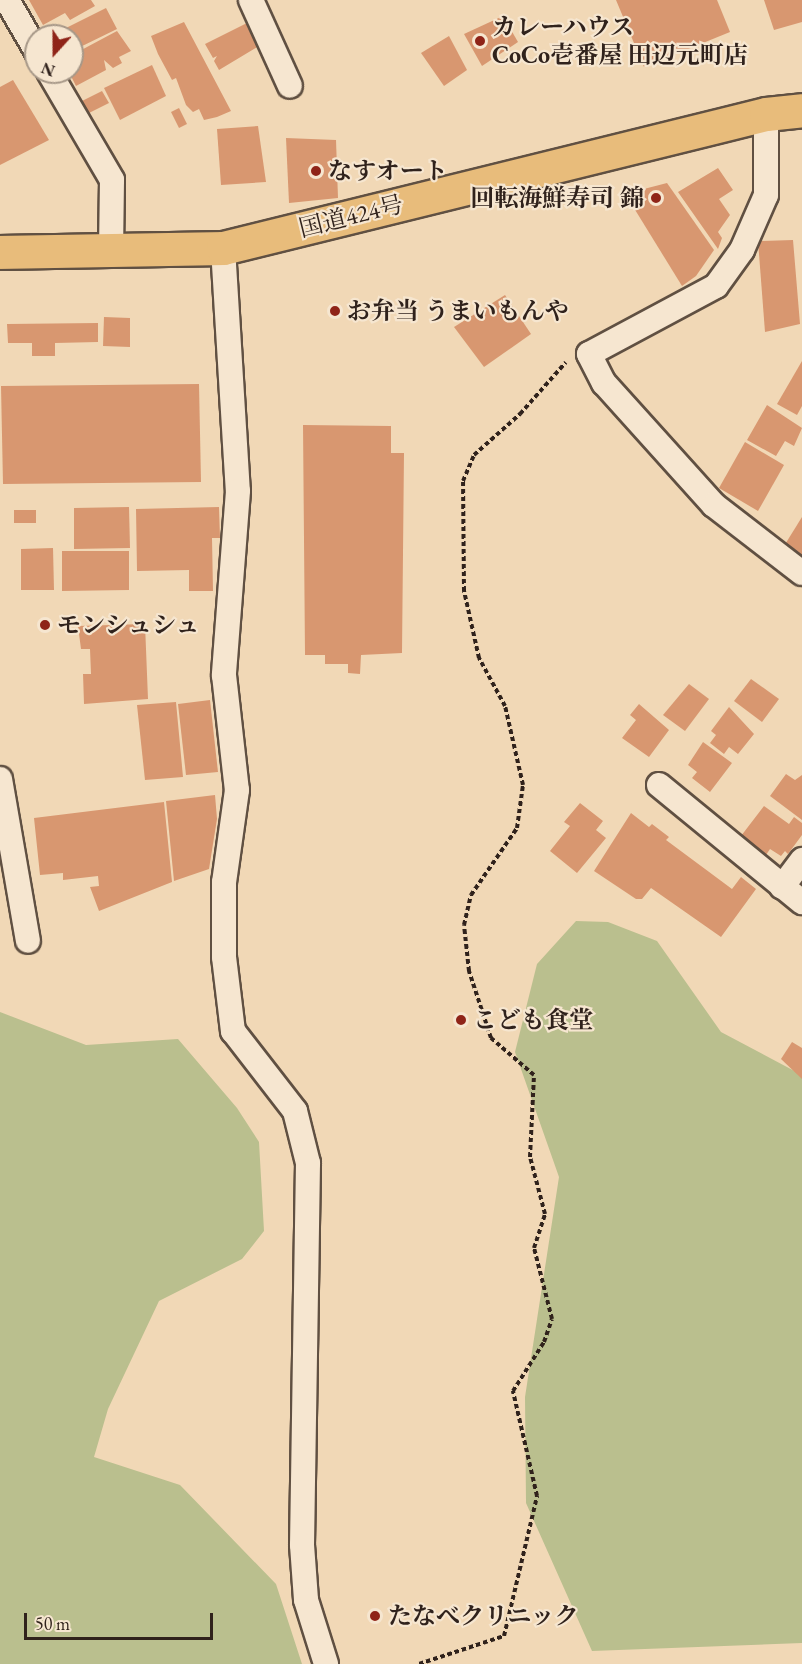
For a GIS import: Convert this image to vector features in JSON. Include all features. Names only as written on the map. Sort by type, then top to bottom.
[{"type":"highway","name":"国道424号","points":[[0,252],[223,248],[766,114],[802,110]]},
{"type":"street","points":[[7,0],[24,29]]},
{"type":"street","points":[[251,0],[290,86]]},
{"type":"street","points":[[56,84],[112,180],[111,251]]},
{"type":"street","points":[[766,114],[766,195],[736,259],[716,285],[590,354],[604,383],[714,505],[802,573]]},
{"type":"street","points":[[223,248],[238,491],[224,675],[237,790],[224,882],[224,957],[233,1031],[295,1111],[308,1163],[302,1545],[306,1600],[326,1664]]},
{"type":"street","points":[[0,778],[7,863],[28,941]]},
{"type":"street","points":[[659,785],[802,902]]},
{"type":"street","points":[[782,887],[802,860]]},
{"type":"path","points":[[419,1664],[504,1636],[537,1496],[513,1390],[544,1342],[552,1319],[534,1248],[545,1214],[530,1157],[534,1075],[491,1038],[469,971],[465,937],[471,895],[517,828],[523,785],[505,706],[479,658],[464,591],[463,481],[474,455],[520,414],[574,353],[590,354]]},
{"type":"green space","points":[[576,921],[608,922],[657,941],[721,1032],[802,1075],[802,1643],[592,1651],[526,1503],[525,1397],[559,1177],[515,1052],[537,964]]},
{"type":"green space","points":[[0,1012],[86,1045],[178,1039],[237,1108],[259,1142],[264,1231],[242,1259],[159,1301],[108,1409],[94,1457],[180,1485],[276,1584],[302,1664],[0,1664]]},
{"type":"building","points":[[29,0],[91,0],[95,6],[70,20],[65,13],[42,24]]},
{"type":"building","points":[[616,0],[717,0],[730,32],[644,67]]},
{"type":"building","points":[[764,0],[802,0],[802,22],[774,30]]},
{"type":"building","points":[[106,8],[117,29],[84,45],[84,24],[74,24]]},
{"type":"building","points":[[503,16],[518,42],[482,66],[464,34]]},
{"type":"building","points":[[184,22],[231,111],[204,120],[199,109],[193,112],[186,105],[176,78],[172,80],[158,54],[151,36]]},
{"type":"building","points":[[247,23],[259,46],[219,70],[214,61],[217,56],[213,58],[205,44]]},
{"type":"building","points":[[117,31],[131,51],[119,57],[122,63],[113,68],[104,60],[106,70],[84,82],[84,49]]},
{"type":"building","points":[[449,36],[467,70],[444,86],[421,53]]},
{"type":"building","points":[[152,65],[166,96],[120,120],[104,88]]},
{"type":"building","points":[[13,80],[49,140],[0,165],[0,87]]},
{"type":"building","points":[[102,91],[109,103],[81,117],[74,105]]},
{"type":"building","points":[[179,108],[187,124],[179,128],[171,112]]},
{"type":"building","points":[[258,126],[266,182],[221,185],[217,129]]},
{"type":"building","points":[[286,138],[336,140],[338,198],[289,203]]},
{"type":"building","points":[[718,168],[733,190],[719,199],[730,215],[718,232],[722,238],[718,249],[678,192]]},
{"type":"building","points":[[667,183],[714,250],[696,276],[682,286],[629,200],[640,190]]},
{"type":"building","points":[[793,240],[800,324],[765,332],[758,241]]},
{"type":"building","points":[[505,295],[531,334],[484,367],[454,327]]},
{"type":"building","points":[[104,317],[130,318],[130,347],[103,346]]},
{"type":"building","points":[[98,323],[98,342],[55,343],[55,356],[32,356],[32,343],[8,343],[7,324]]},
{"type":"building","points":[[802,361],[802,406],[797,415],[777,404]]},
{"type":"building","points":[[199,384],[201,482],[3,484],[1,386]]},
{"type":"building","points":[[767,405],[802,428],[794,446],[785,441],[776,456],[747,440]]},
{"type":"building","points":[[303,425],[391,426],[391,453],[404,453],[402,653],[361,655],[360,674],[348,673],[348,664],[325,664],[325,655],[305,655]]},
{"type":"building","points":[[745,442],[784,465],[758,511],[719,488]]},
{"type":"building","points":[[129,507],[130,548],[74,549],[74,508]]},
{"type":"building","points":[[219,507],[220,538],[212,538],[213,591],[189,591],[189,570],[137,571],[136,509]]},
{"type":"building","points":[[14,510],[36,510],[36,523],[14,523]]},
{"type":"building","points":[[802,517],[802,557],[784,546]]},
{"type":"building","points":[[53,548],[54,590],[21,590],[21,549]]},
{"type":"building","points":[[62,551],[129,551],[129,590],[62,591]]},
{"type":"building","points":[[145,624],[148,699],[84,704],[83,674],[91,674],[90,649],[81,649],[78,626]]},
{"type":"building","points":[[751,679],[779,699],[762,722],[734,701]]},
{"type":"building","points":[[689,684],[709,699],[685,731],[663,715]]},
{"type":"building","points":[[210,700],[218,772],[186,775],[178,704]]},
{"type":"building","points":[[176,702],[183,777],[145,780],[137,705]]},
{"type":"building","points":[[639,704],[669,730],[649,757],[622,738],[636,720],[630,715]]},
{"type":"building","points":[[729,707],[754,734],[738,754],[729,747],[724,754],[710,743],[716,735],[711,731]]},
{"type":"building","points":[[703,742],[732,763],[710,792],[692,778],[697,772],[688,765]]},
{"type":"building","points":[[786,774],[795,780],[802,775],[802,820],[770,796]]},
{"type":"building","points":[[215,795],[217,819],[209,869],[174,881],[166,801]]},
{"type":"building","points":[[164,802],[172,882],[99,911],[90,887],[99,886],[98,876],[63,880],[63,873],[40,875],[34,818]]},
{"type":"building","points":[[580,803],[603,821],[596,830],[606,838],[577,873],[550,851],[570,826],[564,822]]},
{"type":"building","points":[[764,806],[789,824],[794,817],[802,823],[802,835],[788,854],[785,851],[781,856],[770,849],[766,855],[741,836]]},
{"type":"building","points":[[631,813],[649,827],[652,824],[669,837],[666,840],[732,889],[741,877],[756,889],[721,937],[651,888],[642,899],[636,899],[594,871]]},
{"type":"building","points":[[792,1042],[802,1048],[802,1079],[781,1059]]},
{"type":"place","name":"カレーハウス CoCo壱番屋 田辺元町店","points":[[480,41]]},
{"type":"place","name":"なすオート","points":[[316,171]]},
{"type":"place","name":"回転海鮮寿司 錦","points":[[656,198]]},
{"type":"place","name":"お弁当 うまいもんや","points":[[335,311]]},
{"type":"place","name":"モンシュシュ","points":[[45,625]]},
{"type":"place","name":"こども食堂","points":[[461,1020]]},
{"type":"place","name":"たなべクリニック","points":[[375,1616]]}]
